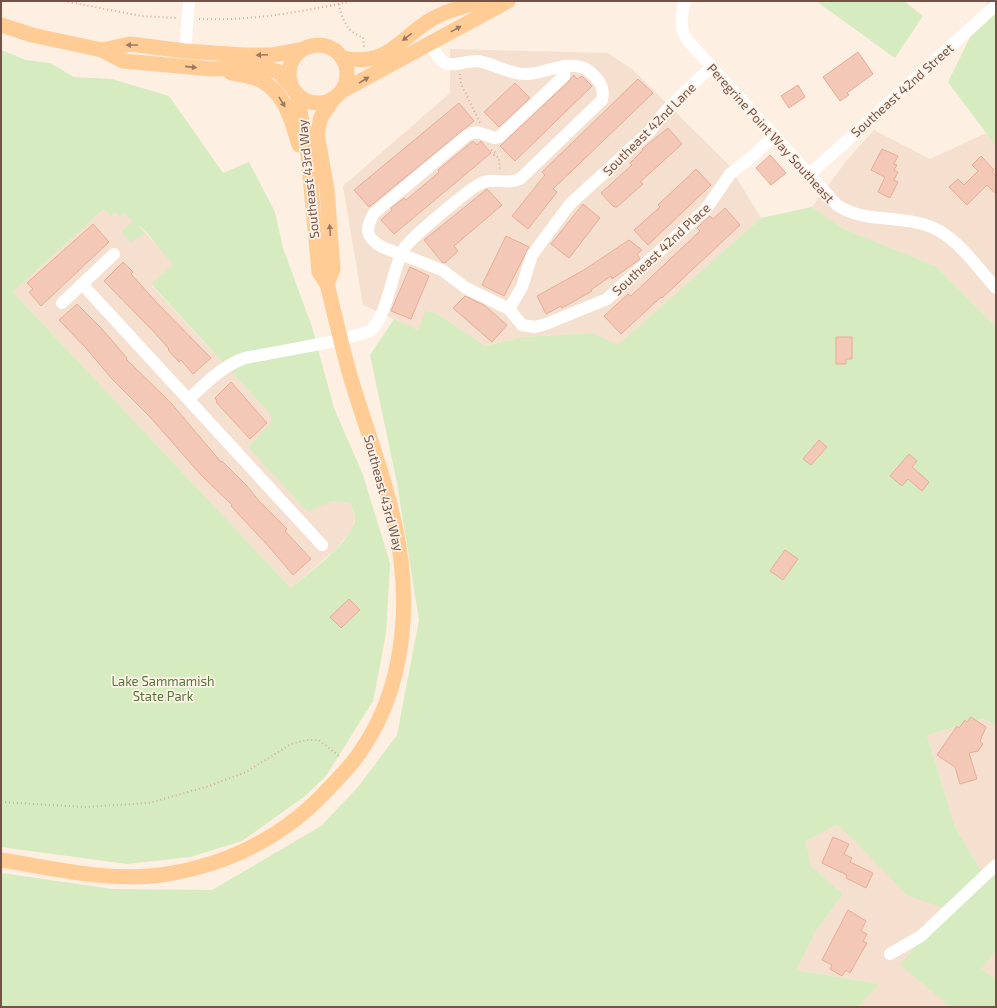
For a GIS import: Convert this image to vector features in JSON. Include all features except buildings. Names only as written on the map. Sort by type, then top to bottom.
[{"type":"main road","points":[[343,58],[365,61],[381,56],[439,15],[484,1]]},
{"type":"main road","points":[[212,70],[262,66],[279,72],[304,100],[319,103],[338,95],[508,1]]},
{"type":"main road","points":[[1,25],[32,35],[102,50],[123,61],[212,70],[262,81],[276,93],[288,113],[309,174]]},
{"type":"main road","points":[[102,50],[130,44],[185,51],[260,56],[300,50],[309,46],[323,45],[337,50],[343,58],[348,75],[338,95]]},
{"type":"main road","points":[[294,90],[289,79],[291,63],[300,50]]},
{"type":"main road","name":"Southeast 43rd Way","points":[[1,860],[88,874],[131,876],[160,875],[215,863],[241,853],[278,833],[318,801],[350,765],[377,726],[395,679],[403,628],[401,562],[396,529],[341,340],[327,284],[319,272],[307,146],[294,90]]},
{"type":"main road","name":"Southeast 43rd Way","points":[[327,284],[333,269],[327,190],[317,133],[321,118],[338,95]]},
{"type":"street","points":[[185,51],[189,1]]},
{"type":"street","name":"Peregrine Point Way Southeast","points":[[685,1],[681,19],[684,35],[711,67],[837,205],[844,210],[871,218],[907,220],[937,229],[953,241],[996,288]]},
{"type":"street","name":"Southeast 42nd Street","points":[[809,175],[996,5]]},
{"type":"street","points":[[189,399],[232,363],[245,358],[366,334],[374,328],[380,316],[401,254],[409,241],[480,184],[496,180],[511,182],[520,179],[602,100],[603,89],[593,74],[583,67],[565,66],[527,74],[508,71],[477,61],[450,64],[442,61],[430,44]]},
{"type":"street","points":[[509,308],[466,288],[442,270],[382,248],[374,242],[368,234],[368,224],[374,213],[466,136],[474,131],[481,131],[494,138],[499,137],[564,76],[565,66]]},
{"type":"street","name":"Southeast 42nd Lane","points":[[509,308],[522,286],[532,255],[570,204],[649,132],[668,108],[711,67]]},
{"type":"street","name":"Southeast 42nd Place","points":[[509,308],[522,324],[535,328],[607,299],[706,209],[730,174],[774,136]]},
{"type":"street","points":[[62,303],[114,254]]},
{"type":"street","points":[[82,284],[189,399],[322,546]]},
{"type":"street","points":[[890,954],[921,936],[996,865]]},
{"type":"path","points":[[64,1],[141,16],[238,19],[298,11],[352,1]]},
{"type":"path","points":[[339,4],[343,22],[355,35],[363,37],[363,39]]},
{"type":"path","points":[[1,802],[84,807],[149,803],[209,786],[246,772],[291,744],[306,740],[319,740],[350,765]]},
{"type":"shaded area","points":[[450,49],[608,53],[632,69],[728,164],[761,218],[618,346],[593,333],[523,337],[485,346],[436,313],[427,310],[418,330],[363,305],[343,186],[450,93]]},
{"type":"shaded area","points":[[874,130],[930,159],[986,133],[996,146],[996,327],[937,267],[842,228],[812,207],[847,160]]},
{"type":"shaded area","points":[[104,209],[125,212],[161,249],[173,265],[151,285],[271,415],[272,423],[248,447],[331,501],[350,503],[355,517],[352,530],[336,549],[291,588],[13,292]]},
{"type":"shaded area","points":[[982,719],[996,725],[996,1007],[858,1007],[878,984],[797,970],[814,934],[843,894],[811,866],[806,841],[836,825],[853,839],[983,874],[955,827],[927,735]]},
{"type":"green space","points":[[816,1],[904,1],[923,16],[895,58]]},
{"type":"green space","points":[[988,1],[996,1],[996,146],[948,82]]},
{"type":"green space","name":"Lake Sammamish State Park","points":[[1,50],[26,60],[50,63],[74,77],[112,79],[169,96],[223,173],[249,162],[275,212],[283,248],[312,327],[334,408],[363,475],[390,563],[386,634],[373,701],[326,776],[305,796],[242,841],[190,857],[127,864],[1,847]],"holes":[[[104,209],[111,216],[116,211],[120,217],[125,213],[133,221],[121,232],[131,243],[139,236],[141,237],[145,234],[137,224],[148,234],[173,265],[151,284],[271,415],[271,423],[248,447],[308,512],[331,501],[350,503],[355,518],[353,527],[347,536],[329,556],[291,588],[13,292]]]},
{"type":"green space","points":[[812,207],[842,228],[937,267],[996,327],[996,725],[982,719],[927,735],[955,827],[983,874],[996,863],[996,951],[981,969],[996,979],[996,1007],[951,1007],[900,965],[946,909],[907,895],[853,839],[836,825],[806,841],[811,866],[843,894],[814,934],[797,970],[879,984],[858,1007],[1,1007],[1,873],[113,889],[212,890],[321,826],[358,787],[397,735],[419,620],[397,483],[370,355],[394,319],[418,330],[426,310],[436,313],[485,346],[523,337],[593,333],[618,345],[761,218]]}]
